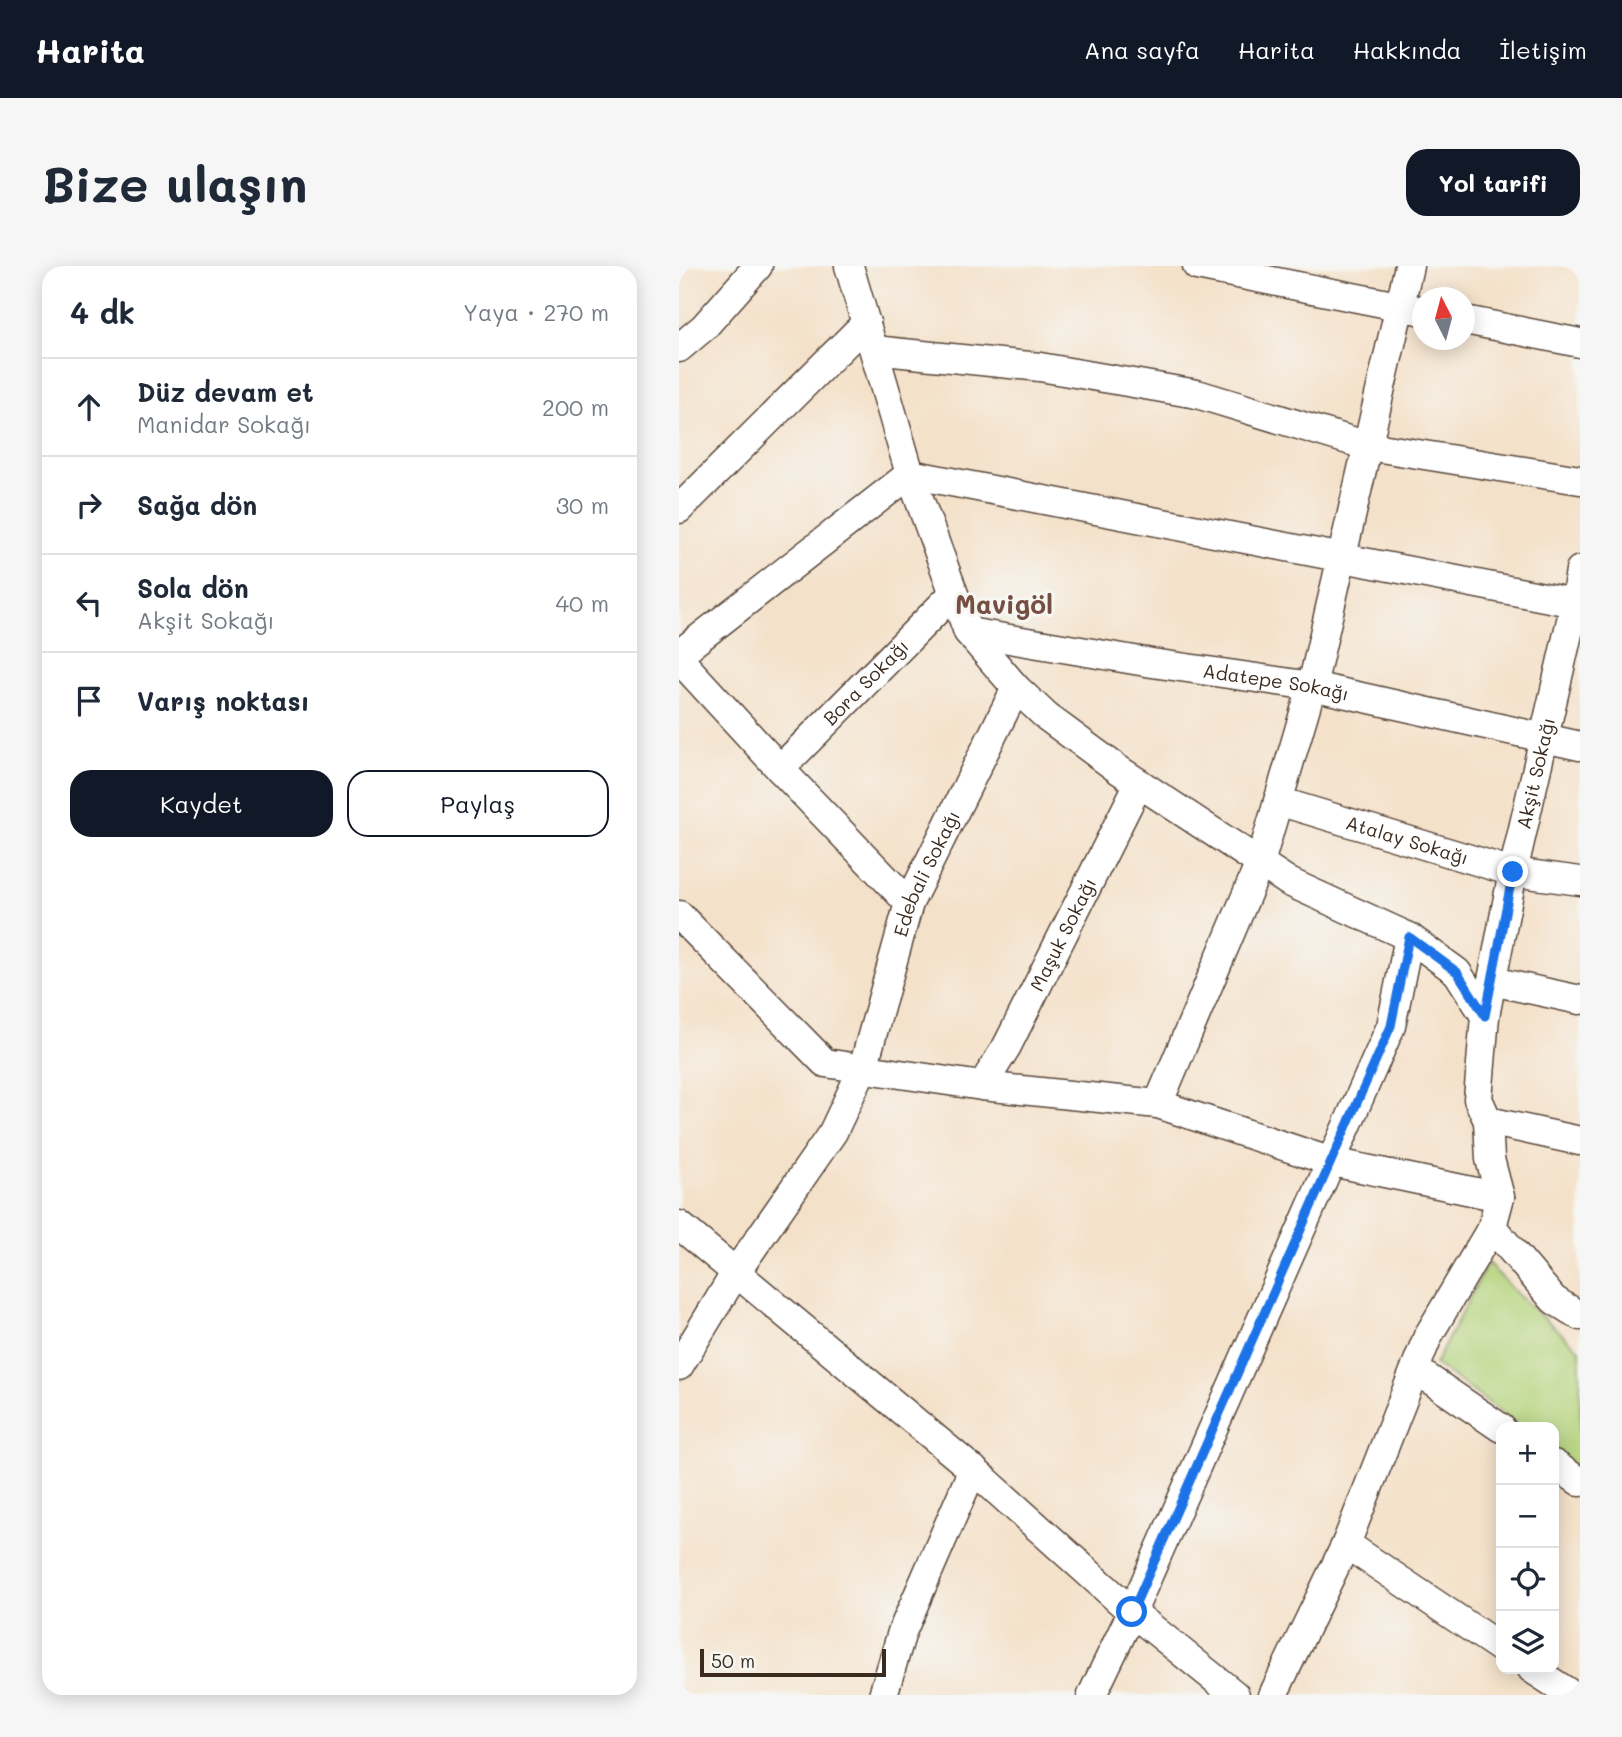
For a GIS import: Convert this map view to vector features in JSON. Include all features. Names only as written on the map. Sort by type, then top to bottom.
[{"type":"street","points":[[679,348],[704,327],[758,266]]},
{"type":"street","points":[[849,266],[910,474],[968,632],[1016,688],[1047,717],[1139,783],[1289,883],[1409,937],[1457,972],[1485,1016]]},
{"type":"street","points":[[1198,266],[1411,309]]},
{"type":"street","points":[[1158,1104],[1260,863],[1312,686],[1368,446],[1411,309],[1409,266]]},
{"type":"street","points":[[1475,322],[1580,343]]},
{"type":"street","points":[[679,509],[866,323]]},
{"type":"street","points":[[874,351],[1040,367],[1197,394],[1368,446],[1580,480]]},
{"type":"street","points":[[909,903],[780,769],[679,657],[910,474],[1578,604]]},
{"type":"street","name":"Akşit Sokağı","points":[[1500,1197],[1490,1159],[1487,1121],[1478,1099],[1485,1016],[1543,738],[1578,604],[1580,570]]},
{"type":"street","name":"Bora Sokağı","points":[[780,769],[953,594]]},
{"type":"street","name":"Adatepe Sokağı","points":[[968,632],[1312,686],[1580,746]]},
{"type":"street","name":"Edebali Sokağı","points":[[679,1366],[736,1272],[833,1132],[863,1068],[909,903],[1016,688]]},
{"type":"street","name":"Maşuk Sokağı","points":[[982,1086],[1007,1046],[1139,783]]},
{"type":"street","name":"Atalay Sokağı","points":[[1278,801],[1513,872],[1580,881]]},
{"type":"street","points":[[679,915],[825,1063],[982,1086],[1158,1104],[1332,1162],[1500,1197],[1492,1227],[1428,1336],[1346,1544],[1273,1695]]},
{"type":"street","points":[[1092,1695],[1132,1612],[1391,1026],[1409,937]]},
{"type":"street","points":[[1492,981],[1580,1000]]},
{"type":"street","points":[[1487,1121],[1580,1141]]},
{"type":"street","points":[[679,1225],[973,1469],[1132,1612],[1235,1695]]},
{"type":"street","points":[[1492,1227],[1554,1300],[1580,1316]]},
{"type":"street","points":[[1416,1370],[1496,1425]]},
{"type":"street","points":[[1559,1467],[1580,1482]]},
{"type":"street","points":[[883,1695],[902,1632],[973,1469]]},
{"type":"street","points":[[1346,1544],[1496,1645]]},
{"type":"street","points":[[1540,1674],[1571,1695]]},
{"type":"green space","points":[[1488,1263],[1519,1296],[1580,1350],[1580,1470],[1559,1455],[1559,1422],[1515,1422],[1435,1364]]},
{"type":"district","name":"Mavigöl","points":[[1004,605]]},
{"type":"route","points":[[1132,1612],[1391,1026],[1409,937],[1457,972],[1485,1016],[1513,872]]}]
